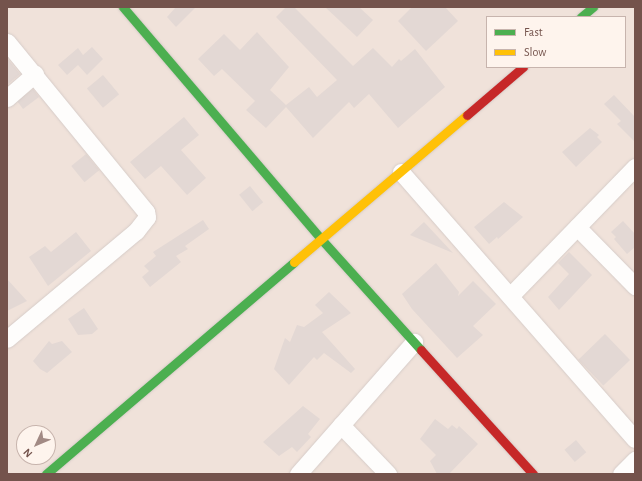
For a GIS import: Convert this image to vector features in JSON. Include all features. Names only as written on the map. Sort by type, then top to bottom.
[{"type":"street","points":[[123,7],[322,240],[533,474]]},
{"type":"street","points":[[7,42],[146,212],[147,217],[136,231],[8,335]]},
{"type":"street","points":[[46,474],[522,68]]},
{"type":"street","points":[[7,98],[34,74]]},
{"type":"street","points":[[510,296],[635,167]]},
{"type":"street","points":[[401,172],[635,438]]},
{"type":"street","points":[[577,227],[635,286]]},
{"type":"street","points":[[298,474],[414,342]]},
{"type":"street","points":[[341,425],[388,474]]},
{"type":"street","points":[[621,474],[635,460]]},
{"type":"shaded area","points":[[7,7],[635,7],[635,474],[7,474]]},
{"type":"building","points":[[176,7],[196,7],[176,27],[167,17]]},
{"type":"building","points":[[286,7],[294,7],[353,66],[373,48],[392,67],[399,59],[401,61],[415,49],[445,87],[398,128],[369,94],[354,108],[349,102],[313,138],[286,107],[266,128],[246,110],[255,101],[222,69],[214,76],[198,59],[224,34],[240,50],[257,32],[289,67],[270,90],[286,105],[309,87],[317,97],[337,80],[276,17]]},
{"type":"building","points":[[325,7],[359,7],[373,20],[357,37]]},
{"type":"building","points":[[412,7],[445,7],[458,21],[426,51],[398,21]]},
{"type":"building","points":[[92,47],[103,59],[87,75],[78,65],[67,75],[58,65],[78,48],[83,55]]},
{"type":"building","points":[[7,58],[20,74],[7,85]]},
{"type":"building","points":[[103,75],[119,94],[103,108],[87,88]]},
{"type":"building","points":[[33,89],[39,97],[23,109],[17,101]]},
{"type":"building","points":[[614,95],[635,117],[635,142],[617,124],[621,121],[604,104]]},
{"type":"building","points":[[184,117],[199,135],[181,150],[206,178],[187,195],[161,166],[145,179],[130,162]]},
{"type":"building","points":[[590,128],[599,135],[597,137],[602,142],[576,167],[562,152]]},
{"type":"building","points":[[86,154],[99,170],[84,182],[71,166]]},
{"type":"building","points":[[250,186],[263,202],[252,211],[239,195]]},
{"type":"building","points":[[504,202],[523,217],[498,239],[497,237],[489,244],[474,227]]},
{"type":"building","points":[[203,220],[209,229],[185,246],[188,249],[176,256],[181,262],[150,287],[142,277],[149,271],[144,266],[156,256],[153,252]]},
{"type":"building","points":[[623,221],[635,234],[635,247],[627,254],[614,239],[616,237],[611,232]]},
{"type":"building","points":[[424,222],[453,253],[410,235]]},
{"type":"building","points":[[76,232],[91,251],[48,286],[29,257],[45,246],[51,252]]},
{"type":"building","points":[[569,252],[592,275],[559,310],[548,297],[569,274],[558,263]]},
{"type":"building","points":[[436,263],[459,292],[458,296],[473,281],[496,304],[473,326],[483,335],[457,358],[412,309],[402,294]]},
{"type":"building","points":[[7,279],[27,301],[7,311]]},
{"type":"building","points":[[329,292],[351,313],[322,332],[355,369],[351,373],[324,353],[317,360],[314,357],[289,385],[274,369],[285,338],[290,342],[297,325],[304,327],[323,313],[315,305]]},
{"type":"building","points":[[84,308],[98,329],[92,334],[78,335],[68,319]]},
{"type":"building","points":[[605,334],[630,360],[603,386],[578,360]]},
{"type":"building","points":[[49,341],[52,344],[62,341],[72,352],[47,373],[40,369],[33,361]]},
{"type":"building","points":[[303,406],[320,419],[308,434],[311,437],[297,452],[292,447],[279,456],[263,442]]},
{"type":"building","points":[[435,419],[448,429],[452,425],[457,429],[459,426],[478,444],[449,474],[437,474],[430,461],[436,455],[420,439]]},
{"type":"building","points":[[576,440],[586,452],[575,462],[565,450]]},
{"type":"traffic: fast","points":[[123,7],[322,240],[421,350]]},
{"type":"traffic: fast","points":[[582,16],[593,7]]},
{"type":"traffic: fast","points":[[46,474],[294,262]]},
{"type":"traffic: slow","points":[[294,262],[467,115]]},
{"type":"traffic: jam","points":[[467,115],[522,68]]},
{"type":"traffic: jam","points":[[421,350],[533,474]]}]
